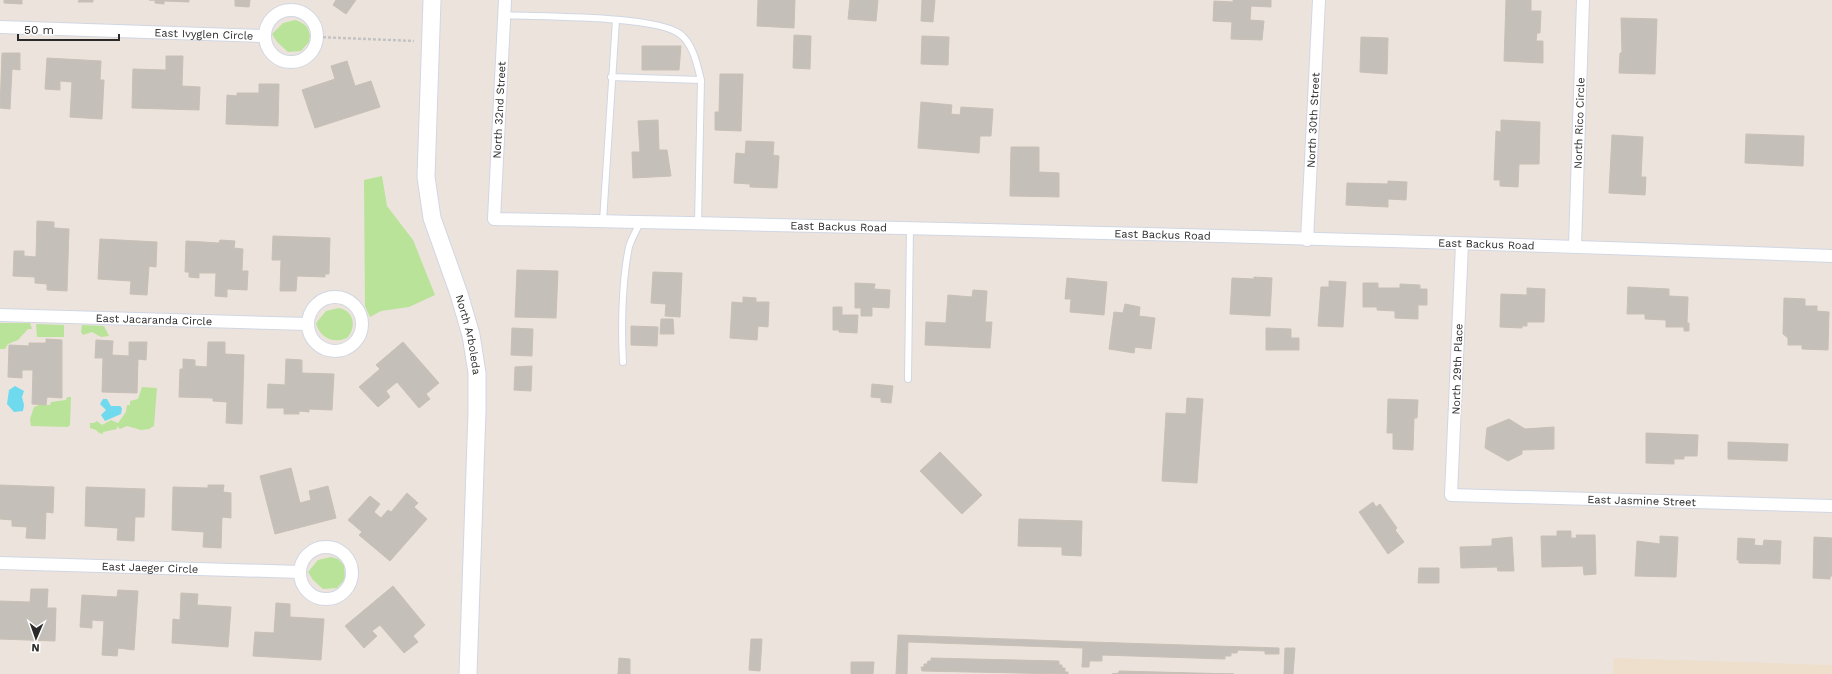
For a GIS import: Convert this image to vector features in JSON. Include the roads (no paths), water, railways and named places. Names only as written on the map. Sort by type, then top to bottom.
[{"type":"street","name":"North Arboleda","points":[[432,0],[426,177],[432,218],[459,294],[471,335],[477,373],[477,419],[468,674]]},
{"type":"street","name":"North 32nd Street","points":[[494,219],[505,0]]},
{"type":"street","name":"North 30th Street","points":[[1307,240],[1319,0]]},
{"type":"street","name":"North Rico Circle","points":[[1576,246],[1583,0]]},
{"type":"street","name":"East Ivyglen Circle","points":[[292,10],[308,16],[315,26],[318,37],[316,47],[310,55],[303,60],[294,63],[285,62],[276,58],[270,52],[264,36],[266,27],[270,20],[277,14],[292,10]]},
{"type":"street","name":"East Ivyglen Circle","points":[[0,27],[264,36]]},
{"type":"street","name":"East Backus Road","points":[[494,219],[910,228],[1307,240],[1576,246],[1832,256]]},
{"type":"street","name":"North 29th Place","points":[[1451,494],[1462,244]]},
{"type":"street","points":[[331,297],[340,298],[352,304],[360,314],[362,324],[361,333],[357,341],[343,351],[334,352],[325,350],[318,346],[312,339],[307,324],[310,314],[315,306],[322,300],[331,297]]},
{"type":"street","name":"East Jacaranda Circle","points":[[0,314],[307,324]]},
{"type":"street","name":"East Jasmine Street","points":[[1451,494],[1832,506]]},
{"type":"street","points":[[329,547],[340,551],[349,560],[352,576],[350,584],[345,591],[338,596],[329,599],[320,598],[305,588],[301,580],[300,572],[302,563],[313,550],[329,547]]},
{"type":"street","name":"East Jaeger Circle","points":[[0,563],[300,572]]},
{"type":"lane","points":[[504,15],[616,20],[663,25],[680,33],[689,44],[697,64],[701,80],[698,223]]},
{"type":"lane","points":[[603,221],[611,76],[616,20]]},
{"type":"lane","points":[[611,76],[701,80]]},
{"type":"lane","points":[[623,362],[622,346],[625,280],[629,246],[640,222]]},
{"type":"lane","points":[[908,379],[910,228]]},
{"type":"water","points":[[15,386],[24,391],[22,397],[24,405],[23,411],[14,412],[7,404],[9,390]]},
{"type":"water","points":[[103,399],[107,399],[111,406],[120,406],[122,408],[121,414],[105,421],[101,415],[106,410],[100,404]]}]
